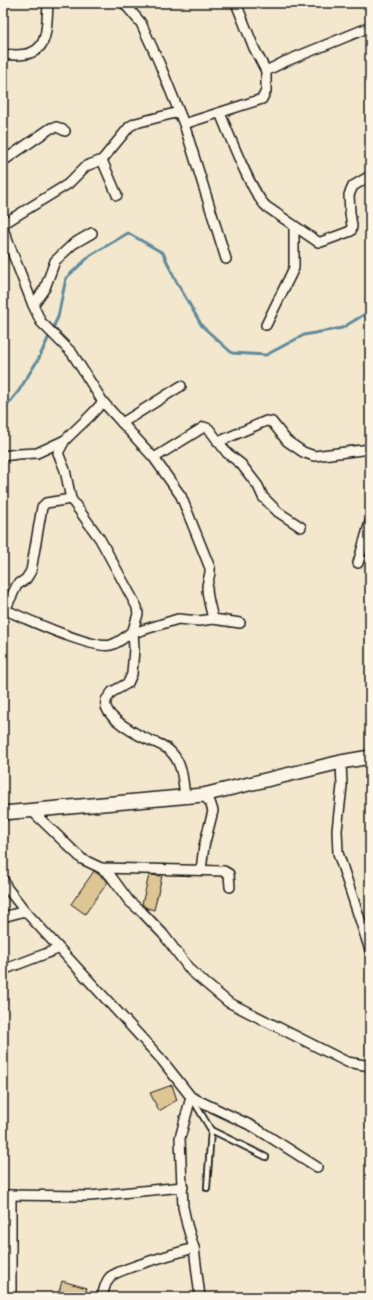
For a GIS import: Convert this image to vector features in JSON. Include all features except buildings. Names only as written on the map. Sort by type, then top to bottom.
[{"type":"street","points":[[3,54],[17,56],[27,54],[38,49],[43,43],[46,35],[48,3]]},
{"type":"street","points":[[124,3],[141,23],[184,124],[226,259]]},
{"type":"street","points":[[184,124],[262,99],[266,91],[266,71],[254,48],[236,3]]},
{"type":"street","points":[[266,71],[284,62],[370,27]]},
{"type":"street","points":[[3,224],[68,184],[86,166],[102,160],[130,126],[136,123],[179,112]]},
{"type":"street","points":[[220,113],[260,200],[267,207],[314,240],[321,242],[351,231],[352,226],[349,195],[353,186],[370,176]]},
{"type":"street","points":[[3,161],[52,128],[57,127],[65,131]]},
{"type":"street","points":[[102,160],[116,195]]},
{"type":"street","points":[[266,324],[294,268],[294,226]]},
{"type":"street","points":[[3,229],[41,322],[72,353],[103,402],[154,458],[181,496],[210,568],[211,572],[207,584],[207,590],[213,619]]},
{"type":"street","points":[[33,305],[45,288],[55,261],[73,244],[92,233]]},
{"type":"street","points":[[122,423],[181,386]]},
{"type":"street","points":[[103,402],[65,440],[58,454],[65,470],[72,499],[100,539],[134,600],[138,614],[133,631],[134,649],[132,674],[128,683],[112,692],[106,700],[107,710],[114,719],[147,739],[164,746],[172,753],[181,771],[185,797]]},
{"type":"street","points":[[218,442],[266,421],[272,422],[287,441],[302,452],[314,456],[370,448]]},
{"type":"street","points":[[154,458],[204,426],[209,430],[227,453],[241,464],[258,486],[263,497],[278,512],[301,527]]},
{"type":"street","points":[[3,456],[36,453],[65,440]]},
{"type":"street","points":[[72,499],[46,503],[42,507],[31,571],[26,579],[17,585],[4,609],[36,623],[97,644],[111,645],[124,639],[133,631],[178,619],[199,621],[213,619],[240,623]]},
{"type":"street","points":[[358,563],[370,522]]},
{"type":"street","points":[[124,639],[134,649]]},
{"type":"street","points":[[3,813],[203,795],[341,762],[370,757]]},
{"type":"street","points":[[341,762],[342,786],[337,830],[338,853],[370,950]]},
{"type":"street","points":[[201,870],[204,846],[213,811],[210,802],[203,795]]},
{"type":"street","points":[[32,811],[82,859],[101,868],[110,875],[129,901],[163,934],[191,971],[228,1002],[347,1062],[370,1066]]},
{"type":"street","points":[[101,868],[227,872],[229,874],[230,887]]},
{"type":"street","points":[[3,879],[7,888],[25,911],[161,1060],[191,1097],[254,1127],[318,1167]]},
{"type":"street","points":[[3,917],[25,911]]},
{"type":"street","points":[[3,970],[58,948]]},
{"type":"street","points":[[191,1097],[180,1138],[184,1207],[187,1225],[194,1248],[200,1297]]},
{"type":"street","points":[[11,1297],[7,1195],[90,1196],[183,1187]]},
{"type":"street","points":[[102,1297],[106,1284],[112,1275],[194,1248]]},
{"type":"lane","points":[[191,1097],[211,1130],[266,1157]]},
{"type":"lane","points":[[207,1188],[211,1130]]},
{"type":"waterway","points":[[3,410],[18,392],[39,358],[58,317],[66,278],[91,255],[128,233],[163,253],[176,281],[202,326],[232,353],[266,355],[304,335],[342,328],[370,311]]}]
